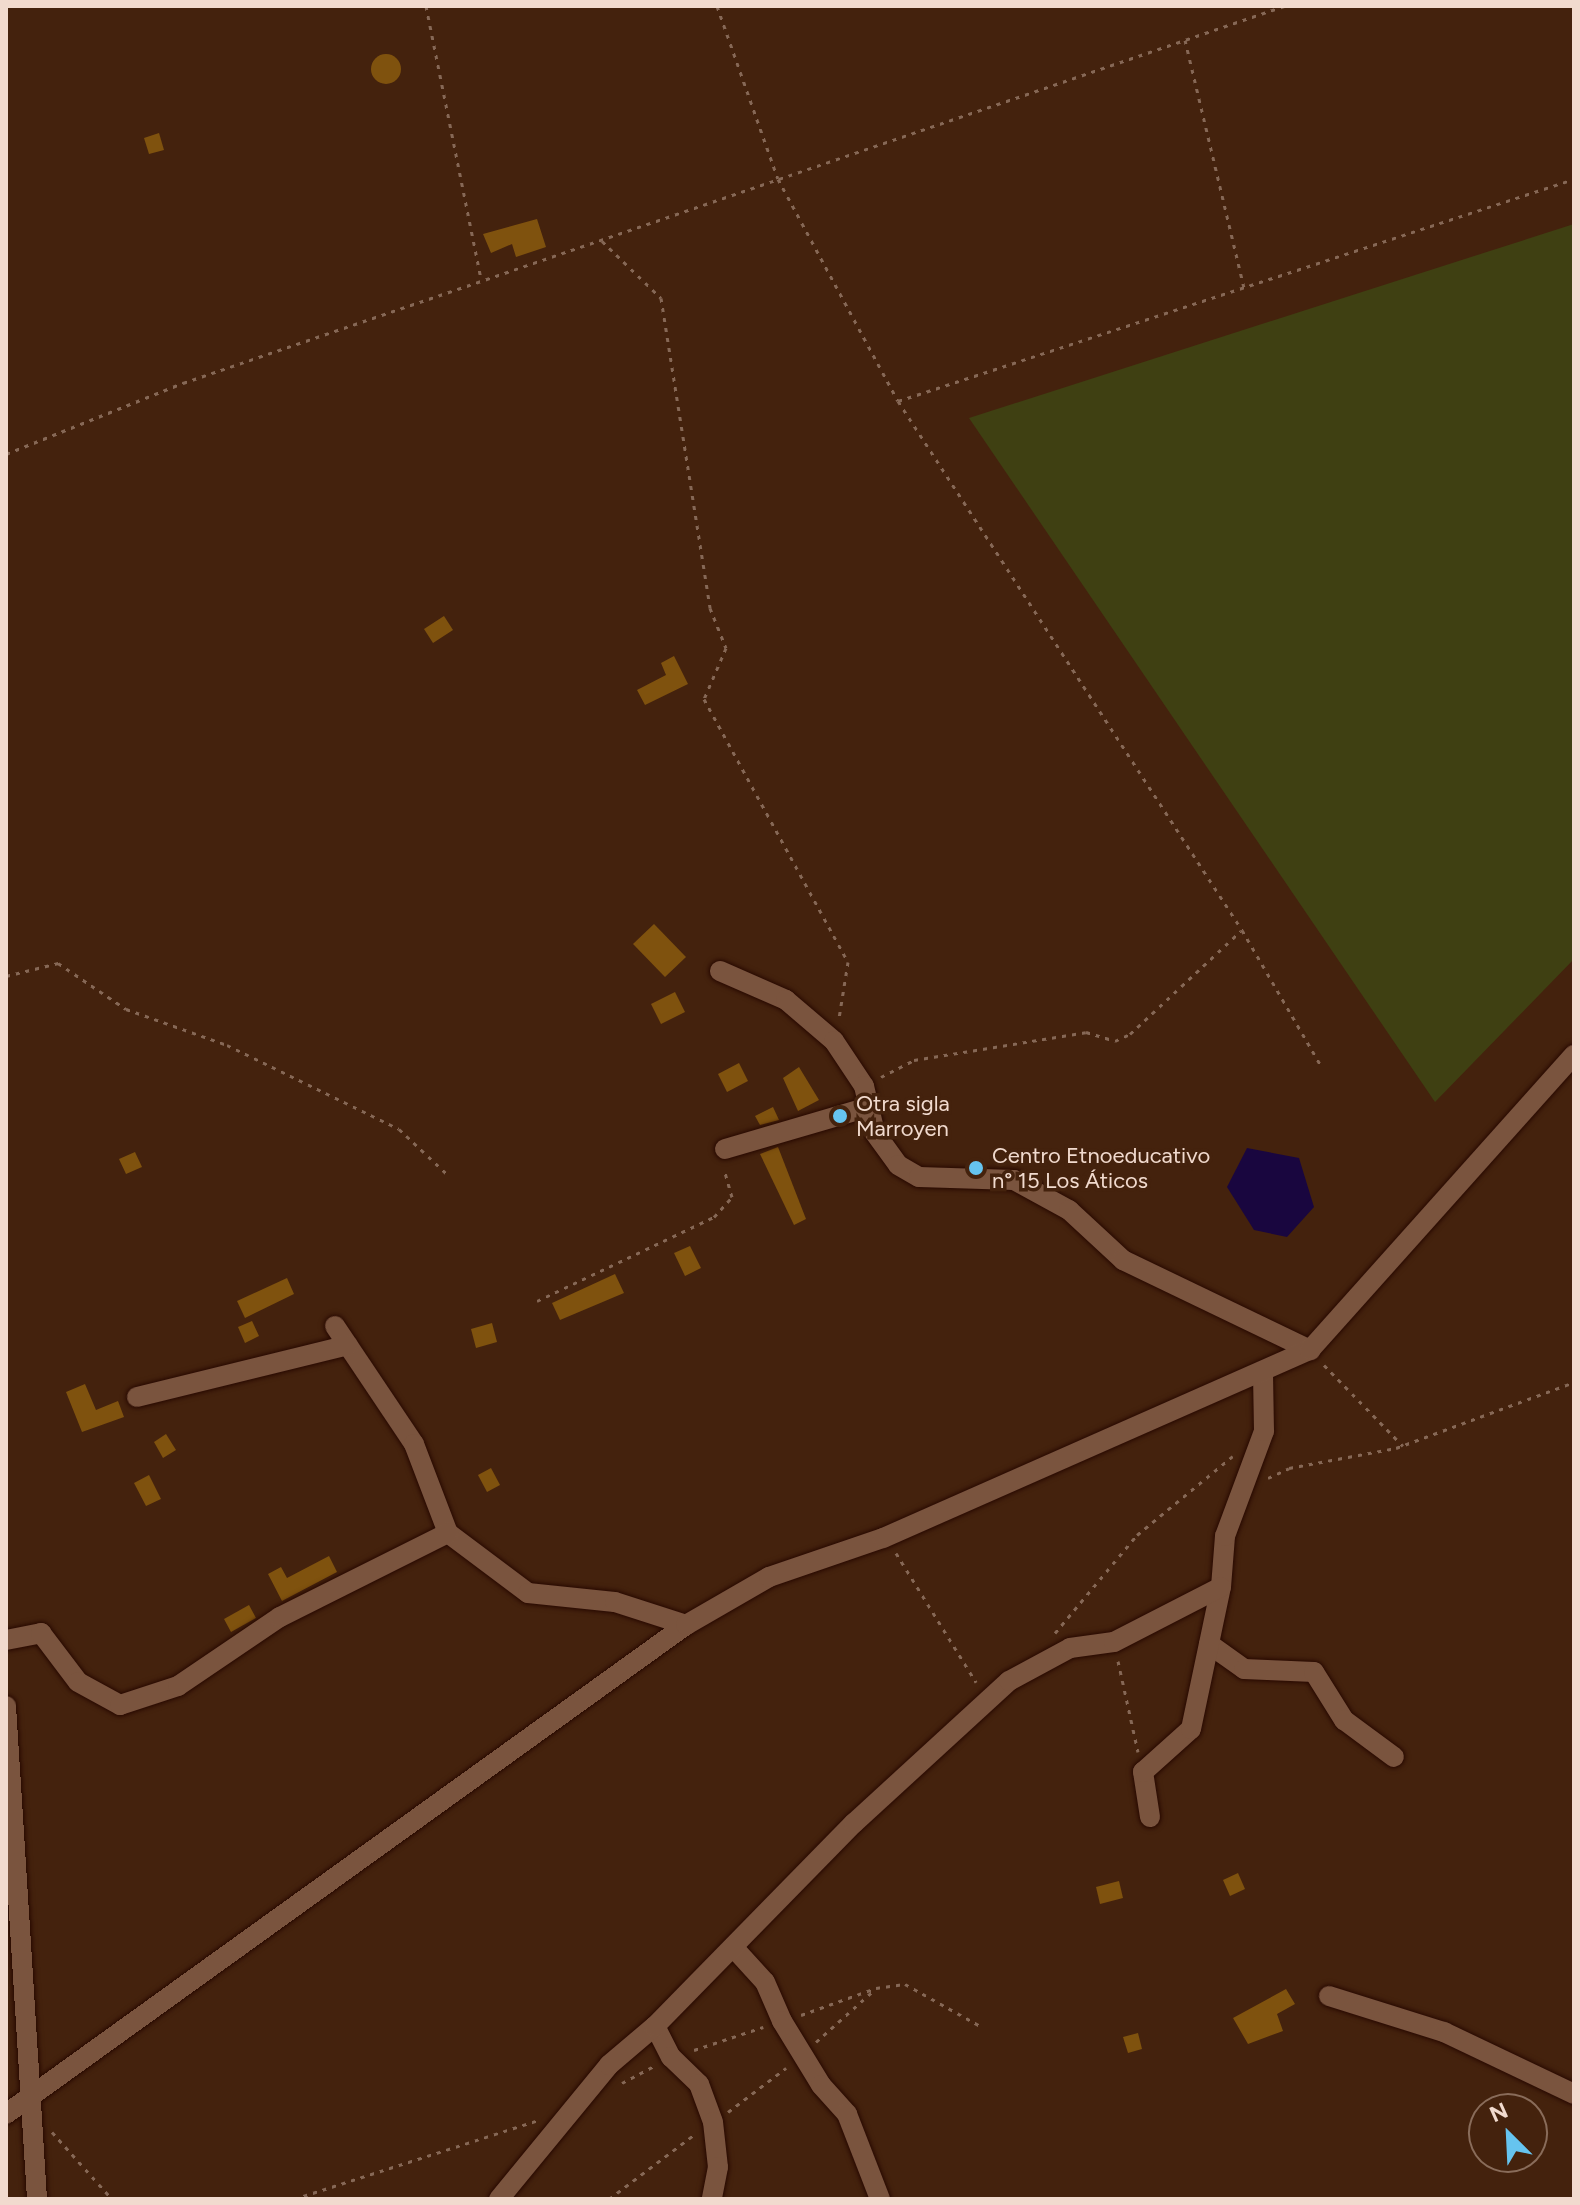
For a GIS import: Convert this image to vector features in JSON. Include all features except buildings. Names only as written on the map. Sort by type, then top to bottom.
[{"type":"street","points":[[720,971],[786,1000],[834,1041],[864,1086],[875,1133],[898,1165],[919,1177],[1014,1180],[1069,1210],[1123,1260],[1310,1350]]},
{"type":"street","points":[[6,2114],[686,1625],[769,1577],[883,1538],[1310,1350],[1574,1055]]},
{"type":"street","points":[[725,1149],[869,1107]]},
{"type":"street","points":[[335,1326],[414,1444],[448,1533],[528,1593],[615,1602],[686,1625]]},
{"type":"street","points":[[137,1397],[348,1345]]},
{"type":"street","points":[[1150,1817],[1143,1772],[1191,1729],[1221,1587],[1225,1536],[1264,1431],[1263,1372]]},
{"type":"street","points":[[6,1640],[41,1633],[78,1682],[120,1705],[178,1686],[280,1617],[448,1533]]},
{"type":"street","points":[[499,2199],[609,2065],[655,2026],[854,1823],[1009,1681],[1070,1648],[1114,1642],[1221,1587]]},
{"type":"street","points":[[1209,1644],[1244,1669],[1314,1672],[1344,1720],[1394,1757]]},
{"type":"street","points":[[6,1706],[37,2199]]},
{"type":"street","points":[[733,1947],[765,1982],[782,2021],[821,2085],[847,2114],[880,2199]]},
{"type":"street","points":[[1329,1996],[1444,2032],[1574,2094]]},
{"type":"street","points":[[655,2026],[671,2057],[699,2084],[713,2122],[718,2167],[712,2199]]},
{"type":"path","points":[[426,6],[481,278]]},
{"type":"path","points":[[717,6],[778,179],[898,401],[1242,930],[1320,1064]]},
{"type":"path","points":[[6,454],[183,383],[481,278],[602,241],[1284,6]]},
{"type":"path","points":[[1185,40],[1244,287]]},
{"type":"path","points":[[898,401],[1574,179]]},
{"type":"path","points":[[602,241],[661,298],[710,608],[726,648],[704,699],[848,962],[834,1041]]},
{"type":"path","points":[[864,1086],[914,1060],[1086,1032],[1115,1041],[1130,1034],[1242,930]]},
{"type":"path","points":[[6,976],[58,963],[126,1009],[227,1045],[399,1129],[448,1175]]},
{"type":"path","points":[[537,1301],[714,1217],[732,1197],[720,1157],[725,1149]]},
{"type":"path","points":[[1310,1350],[1403,1446]]},
{"type":"path","points":[[1243,1490],[1289,1468],[1403,1446],[1574,1382]]},
{"type":"path","points":[[1050,1638],[1137,1535],[1264,1431]]},
{"type":"path","points":[[883,1538],[903,1562],[987,1701]]},
{"type":"path","points":[[1114,1642],[1143,1772]]},
{"type":"path","points":[[615,2086],[671,2057],[876,1988],[905,1984],[982,2027]]},
{"type":"path","points":[[609,2199],[658,2158],[713,2122],[803,2054],[876,1988]]},
{"type":"path","points":[[294,2199],[572,2108]]},
{"type":"path","points":[[33,2118],[112,2199]]},
{"type":"shaded area","points":[[1574,224],[1574,959],[1435,1102],[969,418]]},
{"type":"shaded area","points":[[1247,1148],[1299,1158],[1314,1207],[1287,1237],[1254,1230],[1227,1187]]},
{"type":"place","name":"Otra sigla Marroyen","points":[[840,1116]]},
{"type":"place","name":"Centro Etnoeducativo n° 15 Los Áticos","points":[[976,1168]]}]
